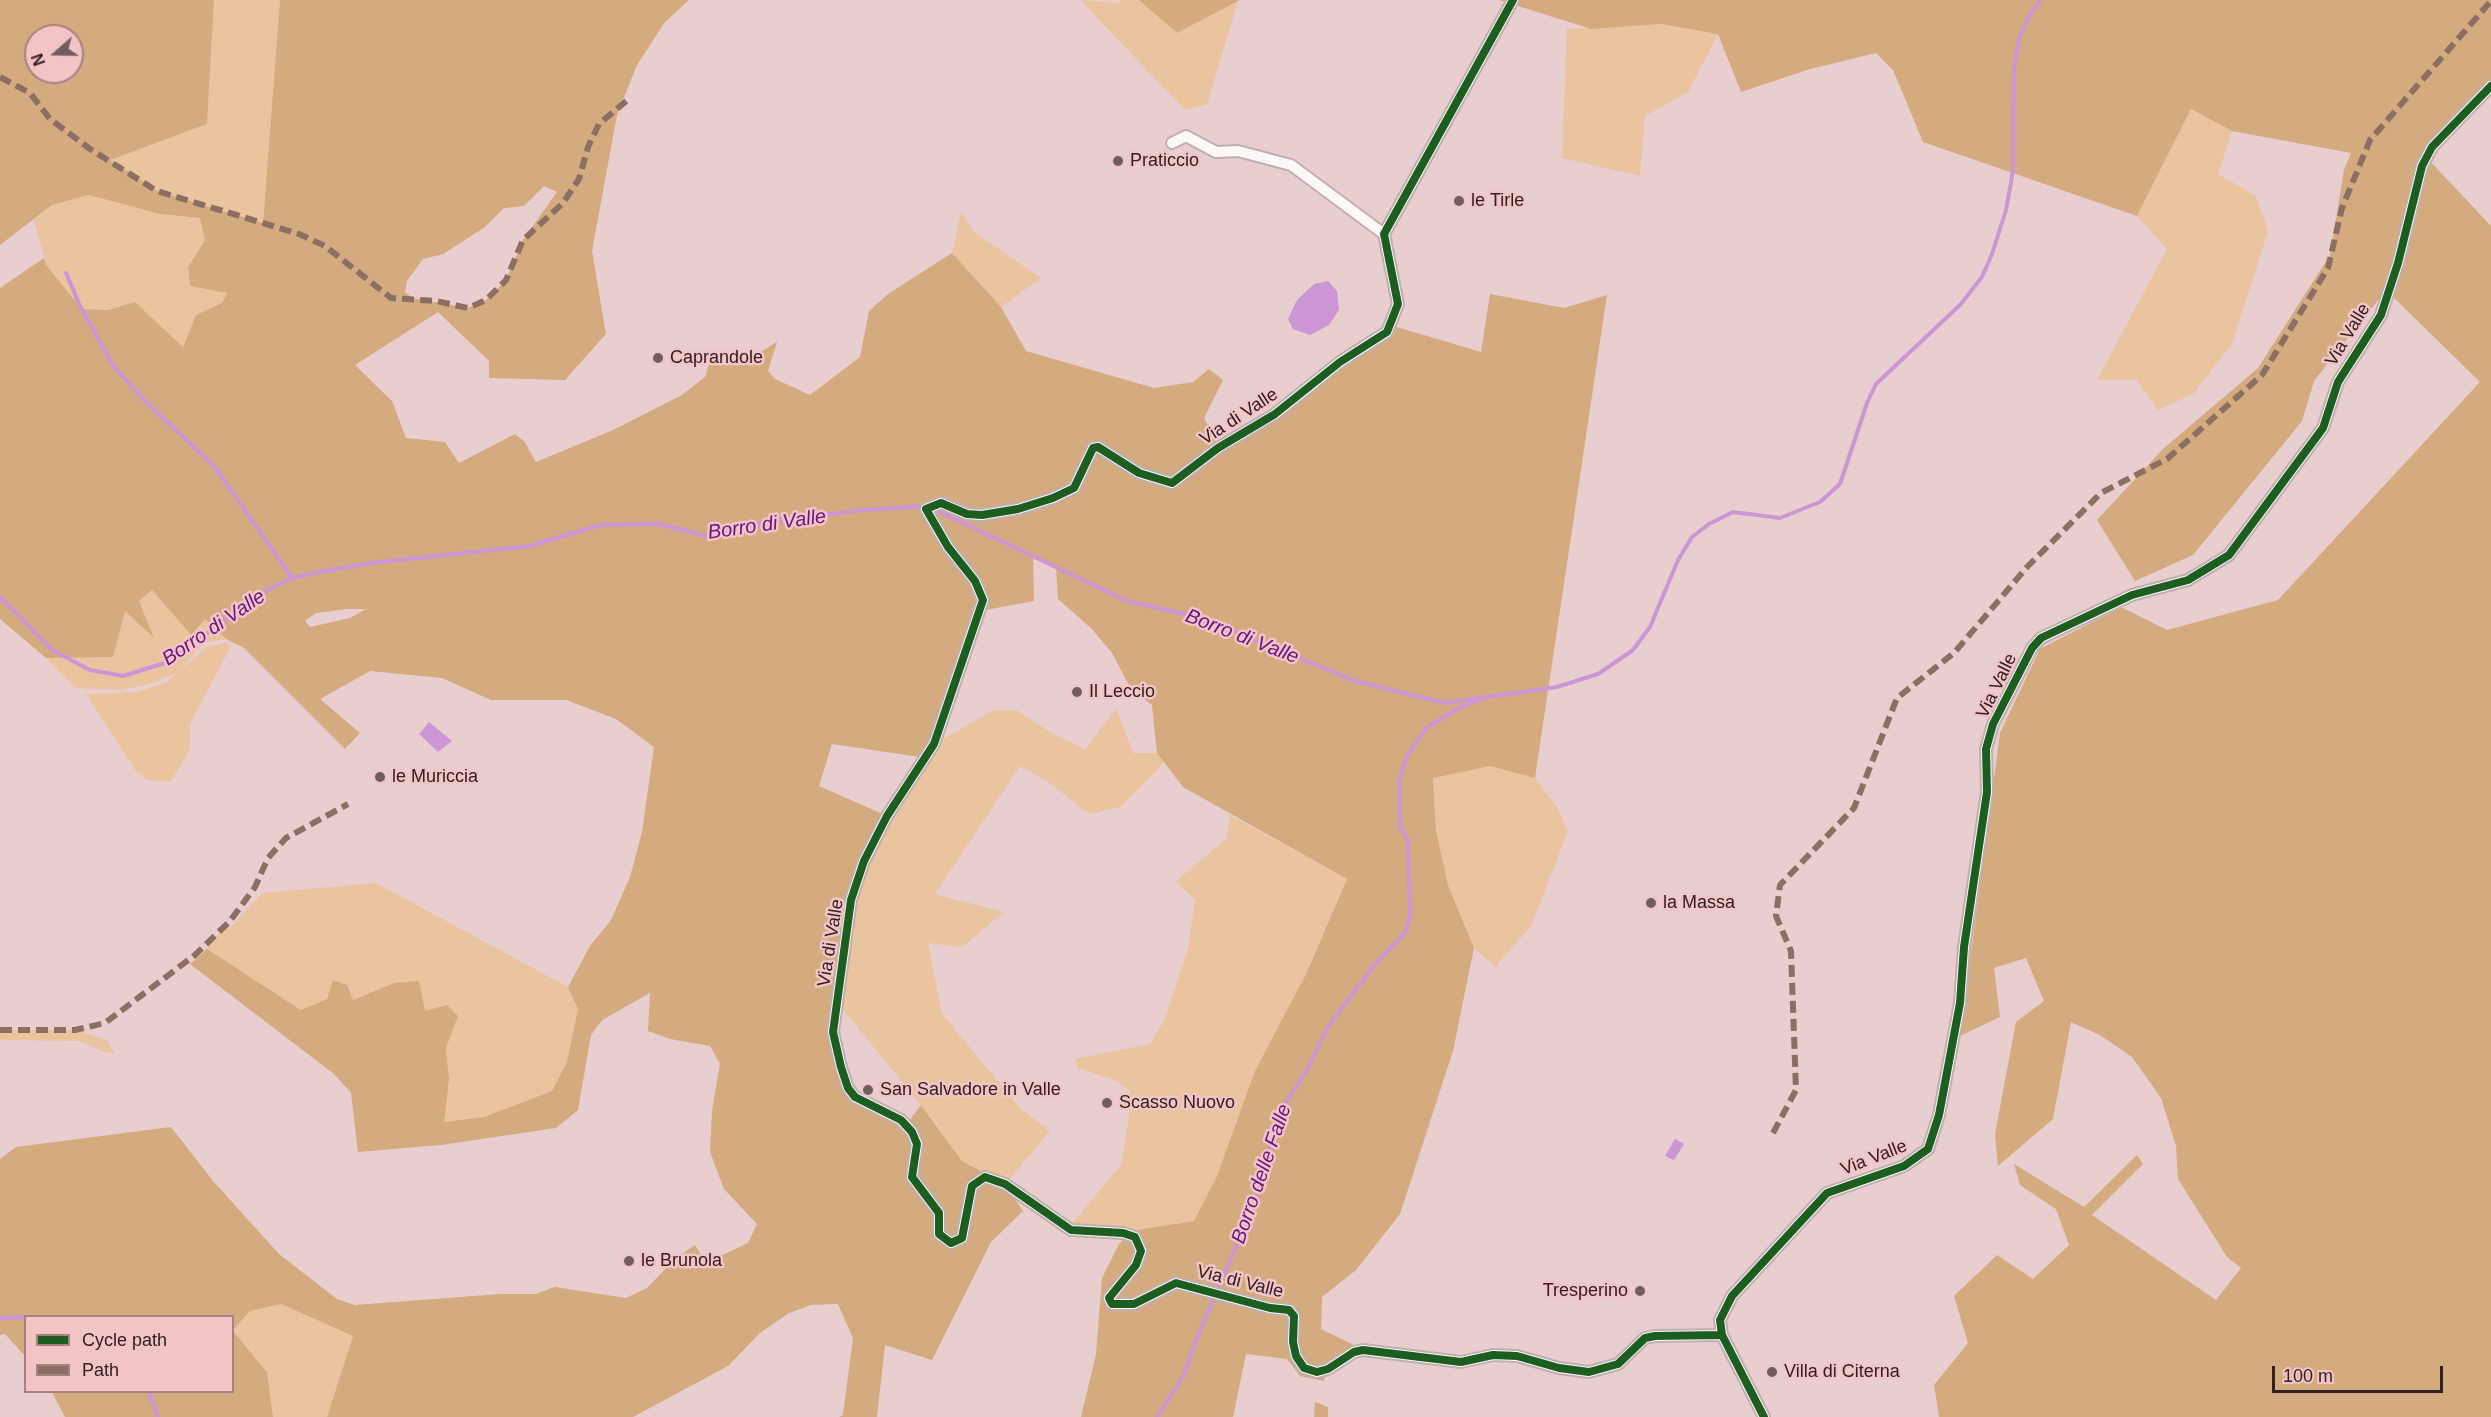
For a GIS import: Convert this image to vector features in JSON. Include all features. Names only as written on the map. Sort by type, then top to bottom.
[{"type":"street","points":[[1172,143],[1186,136],[1216,152],[1238,152],[1291,165],[1384,234],[1513,0]]},
{"type":"street","name":"Via Valle","points":[[1722,1335],[1720,1320],[1732,1296],[1827,1193],[1904,1166],[1928,1149],[1939,1115],[1960,1003],[1964,947],[1987,792],[1986,749],[1993,724],[2032,648],[2041,638],[2132,595],[2188,580],[2229,555],[2323,428],[2338,382],[2381,315],[2398,263],[2422,166],[2432,147],[2491,87]]},
{"type":"street","name":"Via di Valle","points":[[1384,234],[1398,304],[1387,332],[1340,362],[1275,414],[1218,448],[1172,483],[1139,473],[1098,447],[1093,448],[1074,488],[1053,498],[1018,509],[982,515],[967,514],[941,503],[927,509],[948,547],[975,581],[983,600],[934,744],[887,816],[864,861],[851,900],[833,1032],[841,1067],[848,1088],[855,1097],[901,1120],[912,1132],[916,1144],[912,1177],[939,1213],[939,1234],[951,1243],[962,1238],[972,1186],[985,1177],[1023,1195],[1058,1224],[1071,1230],[1123,1233],[1135,1237],[1141,1251],[1136,1265],[1109,1298],[1112,1304],[1134,1304],[1176,1283],[1293,1312],[1296,1356],[1304,1368],[1317,1371],[1328,1370],[1354,1352],[1363,1350],[1461,1362],[1493,1355],[1517,1356],[1559,1368],[1589,1372],[1618,1364],[1645,1338],[1722,1335]]},
{"type":"street","points":[[1722,1335],[1764,1417]]},
{"type":"shaded area","points":[[0,0],[214,0],[207,124],[110,160],[157,191],[263,223],[280,0],[689,0],[665,22],[637,65],[617,115],[592,251],[606,334],[565,380],[489,378],[489,361],[438,312],[355,365],[392,401],[406,438],[445,442],[459,463],[515,434],[524,441],[536,462],[613,430],[682,395],[705,377],[710,361],[740,365],[777,342],[768,371],[775,379],[810,395],[860,357],[869,311],[888,294],[952,253],[1001,307],[1026,351],[1154,388],[1193,382],[1209,369],[1223,380],[1204,418],[1217,443],[1253,426],[1390,325],[1481,352],[1490,294],[1564,308],[1607,295],[1535,778],[1490,766],[1433,778],[1436,831],[1448,885],[1474,948],[1453,1051],[1400,1214],[1356,1270],[1322,1297],[1321,1329],[1356,1346],[1327,1366],[1324,1381],[1300,1376],[1287,1359],[1246,1354],[1233,1417],[1081,1417],[1096,1354],[1102,1278],[1119,1244],[1131,1231],[1194,1221],[1217,1176],[1255,1071],[1306,974],[1347,879],[1183,787],[1157,753],[1152,705],[1131,689],[1112,653],[1091,628],[1058,599],[1056,567],[1033,555],[1034,601],[980,611],[934,744],[920,757],[832,744],[819,786],[887,816],[851,900],[833,1032],[848,1088],[906,1125],[921,1105],[962,1161],[1005,1184],[1023,1211],[991,1242],[932,1360],[885,1345],[877,1417],[839,1417],[843,1415],[853,1338],[838,1304],[811,1305],[789,1313],[760,1333],[728,1366],[633,1417],[327,1417],[353,1336],[281,1304],[250,1311],[234,1329],[234,1315],[24,1315],[24,1355],[5,1334],[0,1335],[0,1159],[16,1147],[171,1127],[213,1181],[279,1254],[337,1299],[355,1305],[500,1294],[536,1294],[555,1287],[626,1298],[647,1288],[675,1259],[695,1245],[704,1260],[714,1259],[748,1243],[757,1224],[724,1189],[710,1152],[712,1111],[720,1064],[710,1046],[670,1039],[648,1031],[650,993],[602,1020],[591,1035],[578,1110],[556,1128],[441,1145],[358,1152],[351,1093],[334,1074],[190,964],[207,949],[301,1010],[327,999],[333,980],[347,985],[353,1000],[394,983],[419,981],[425,1011],[447,1005],[458,1016],[446,1048],[449,1080],[444,1122],[484,1117],[552,1091],[567,1062],[578,1009],[568,987],[590,946],[611,920],[630,877],[642,832],[654,747],[616,719],[566,700],[491,700],[442,678],[370,671],[320,699],[360,733],[345,749],[244,648],[226,639],[205,619],[191,635],[152,590],[139,601],[154,638],[125,611],[113,657],[46,658],[0,619],[0,288],[44,258],[46,265],[82,309],[108,310],[135,302],[183,347],[196,315],[222,303],[227,293],[190,286],[188,267],[205,240],[200,218],[160,214],[89,195],[52,205],[0,245]],"holes":[[[544,186],[557,192],[523,240],[506,280],[486,300],[468,308],[412,298],[405,292],[407,281],[423,259],[443,254],[485,227],[504,208],[524,206]],[[366,609],[350,618],[310,627],[305,621],[316,613]]]},
{"type":"shaded area","points":[[214,0],[280,0],[263,223],[157,191],[109,160],[207,124]]},
{"type":"shaded area","points":[[1080,0],[1118,3],[1121,0],[1139,0],[1177,33],[1238,1],[1207,104],[1185,110]]},
{"type":"shaded area","points":[[1139,0],[1240,0],[1177,33]]},
{"type":"shaded area","points":[[1499,0],[2491,0],[2491,86],[2427,158],[2491,226],[2491,1417],[1939,1417],[1934,1385],[1968,1343],[1954,1296],[1997,1255],[2033,1279],[2069,1245],[2056,1209],[2020,1185],[2014,1164],[2084,1207],[2137,1155],[2143,1164],[2092,1215],[2216,1300],[2241,1268],[2227,1257],[2178,1179],[2176,1146],[2161,1098],[2132,1057],[2100,1035],[2071,1022],[2053,1119],[1998,1166],[1995,1134],[2016,1022],[2044,1001],[2026,958],[1994,968],[2000,1017],[1960,1036],[2000,733],[2040,649],[2121,607],[2167,630],[2278,600],[2480,382],[2386,290],[2314,381],[2302,421],[2193,555],[2135,581],[2097,520],[2163,449],[2258,368],[2330,255],[2344,170],[2351,153],[2232,131],[2191,109],[2137,216],[1923,142],[1893,70],[1876,53],[1810,69],[1741,92],[1718,34],[1661,24],[1591,29]]},
{"type":"shaded area","points":[[1661,24],[1718,34],[1688,92],[1645,116],[1640,176],[1562,158],[1567,29]]},
{"type":"shaded area","points":[[2191,109],[2232,131],[2218,174],[2256,196],[2268,231],[2232,344],[2193,394],[2158,410],[2137,380],[2097,380],[2167,249],[2137,216]]},
{"type":"shaded area","points":[[90,195],[160,214],[201,218],[205,240],[188,267],[190,285],[227,293],[223,303],[196,315],[183,347],[135,302],[108,310],[82,309],[46,265],[34,220],[52,205]]},
{"type":"shaded area","points":[[961,212],[974,232],[1041,278],[1001,307],[952,253]]},
{"type":"shaded area","points":[[1328,281],[1337,291],[1339,310],[1329,325],[1310,335],[1293,329],[1288,319],[1297,300],[1314,284]]},
{"type":"shaded area","points":[[152,590],[191,635],[205,619],[226,639],[205,642],[178,672],[208,646],[225,643],[231,646],[190,724],[190,750],[170,782],[147,780],[136,771],[86,694],[138,692],[167,682],[176,673],[150,684],[120,690],[75,688],[46,658],[113,657],[125,611],[153,636],[139,601]]},
{"type":"shaded area","points":[[1116,709],[1133,753],[1157,753],[1164,763],[1120,807],[1090,814],[1048,782],[1020,766],[935,894],[1004,912],[962,947],[928,943],[942,1014],[1020,1108],[1050,1131],[1005,1184],[962,1161],[934,1121],[837,1002],[844,940],[864,861],[934,744],[994,710],[1016,710],[1055,735],[1085,749]]},
{"type":"shaded area","points":[[429,722],[452,741],[438,752],[419,734]]},
{"type":"shaded area","points":[[1490,766],[1535,778],[1557,807],[1568,831],[1531,926],[1495,967],[1474,948],[1448,885],[1436,831],[1433,777]]},
{"type":"shaded area","points":[[1230,815],[1347,879],[1217,1176],[1194,1221],[1131,1231],[1070,1226],[1121,1165],[1129,1116],[1129,1090],[1113,1079],[1077,1068],[1075,1059],[1150,1044],[1165,1019],[1188,948],[1195,899],[1175,882],[1226,839]]},
{"type":"shaded area","points":[[376,883],[568,987],[578,1009],[567,1062],[552,1091],[484,1117],[443,1122],[449,1080],[446,1048],[458,1016],[425,1012],[394,983],[352,1000],[327,999],[301,1010],[207,949],[210,940],[233,925],[262,893]]},
{"type":"shaded area","points":[[0,1030],[75,1030],[107,1040],[114,1053],[103,1052],[80,1041],[0,1040]]},
{"type":"shaded area","points":[[1675,1139],[1684,1144],[1674,1160],[1665,1156]]},
{"type":"shaded area","points":[[281,1304],[353,1336],[327,1417],[273,1417],[267,1372],[234,1332],[250,1311]]},
{"type":"shaded area","points":[[234,1332],[267,1372],[273,1417],[65,1417],[53,1393],[234,1393]]},
{"type":"shaded area","points":[[1315,1402],[1328,1407],[1328,1417],[1314,1417]]},
{"type":"waterway","name":"Borro delle Falle","points":[[1157,1417],[1184,1375],[1196,1340],[1257,1198],[1268,1151],[1282,1109],[1308,1068],[1327,1028],[1375,964],[1405,933],[1410,916],[1408,841],[1400,826],[1399,780],[1407,756],[1426,728],[1457,709],[1486,697],[1557,687],[1598,674],[1633,650],[1650,627],[1678,560],[1692,537],[1709,524],[1733,512],[1780,518],[1820,502],[1840,484],[1867,403],[1876,384],[1961,304],[1982,277],[1992,254],[2006,210],[2013,171],[2014,68],[2019,38],[2030,14],[2041,0]]},
{"type":"waterway","points":[[66,273],[80,306],[114,367],[147,403],[214,466],[292,578]]},
{"type":"waterway","name":"Borro di Valle","points":[[0,597],[52,650],[90,670],[123,676],[168,662],[260,594],[292,578],[314,573],[371,563],[530,546],[600,525],[659,524],[709,537],[747,525],[862,510],[928,506]]},
{"type":"waterway","name":"Borro di Valle","points":[[934,509],[1127,601],[1201,618],[1355,681],[1445,703],[1479,698]]},
{"type":"waterway","points":[[0,1318],[24,1317]]},
{"type":"waterway","points":[[149,1393],[158,1417]]},
{"type":"marked path","points":[[1773,1133],[1796,1090],[1791,951],[1776,916],[1780,885],[1854,808],[1897,698],[1954,653],[2028,566],[2101,493],[2167,459],[2262,375],[2328,268],[2342,208],[2370,140],[2491,1]]},
{"type":"marked path","points":[[0,77],[30,93],[50,119],[90,149],[157,191],[299,234],[325,246],[391,298],[436,301],[468,308],[486,300],[506,280],[523,240],[563,203],[579,179],[588,147],[599,124],[631,97]]},
{"type":"marked path","points":[[0,1030],[75,1030],[105,1023],[195,955],[230,921],[255,887],[268,858],[286,838],[348,804]]},
{"type":"cycle path","points":[[1513,0],[1384,234],[1398,304],[1387,332],[1340,362],[1275,414],[1218,448],[1172,483],[1139,473],[1098,447],[1093,448],[1074,488],[1053,498],[1018,509],[982,515],[967,514],[941,503],[926,509],[948,547],[975,581],[983,600],[934,744],[887,816],[864,861],[851,900],[833,1032],[848,1088],[855,1097],[901,1120],[912,1132],[917,1144],[912,1177],[939,1213],[939,1234],[951,1243],[962,1238],[972,1186],[985,1177],[1005,1184],[1071,1230],[1123,1233],[1135,1237],[1141,1251],[1136,1265],[1109,1298],[1112,1304],[1134,1304],[1176,1283],[1270,1308],[1289,1310],[1294,1316],[1293,1342],[1296,1356],[1304,1368],[1317,1372],[1328,1369],[1354,1352],[1363,1350],[1461,1362],[1493,1355],[1517,1356],[1559,1368],[1589,1372],[1618,1364],[1645,1338],[1722,1335]]},
{"type":"cycle path","points":[[1764,1417],[1722,1335],[1720,1320],[1732,1296],[1827,1193],[1904,1166],[1928,1149],[1939,1115],[1960,1003],[1964,947],[1987,792],[1986,749],[1993,724],[2032,648],[2041,638],[2132,595],[2188,580],[2229,555],[2323,428],[2338,382],[2381,315],[2398,263],[2422,166],[2432,147],[2491,86]]},
{"type":"place","name":"Praticcio","points":[[1118,161]]},
{"type":"place","name":"le Tirle","points":[[1459,201]]},
{"type":"place","name":"Caprandole","points":[[658,358]]},
{"type":"place","name":"Il Leccio","points":[[1077,692]]},
{"type":"place","name":"le Muriccia","points":[[380,777]]},
{"type":"place","name":"la Massa","points":[[1651,903]]},
{"type":"place","name":"San Salvadore in Valle","points":[[868,1090]]},
{"type":"place","name":"Scasso Nuovo","points":[[1107,1103]]},
{"type":"place","name":"le Brunola","points":[[629,1261]]},
{"type":"place","name":"Tresperino","points":[[1640,1291]]},
{"type":"place","name":"Villa di Citerna","points":[[1772,1372]]}]
